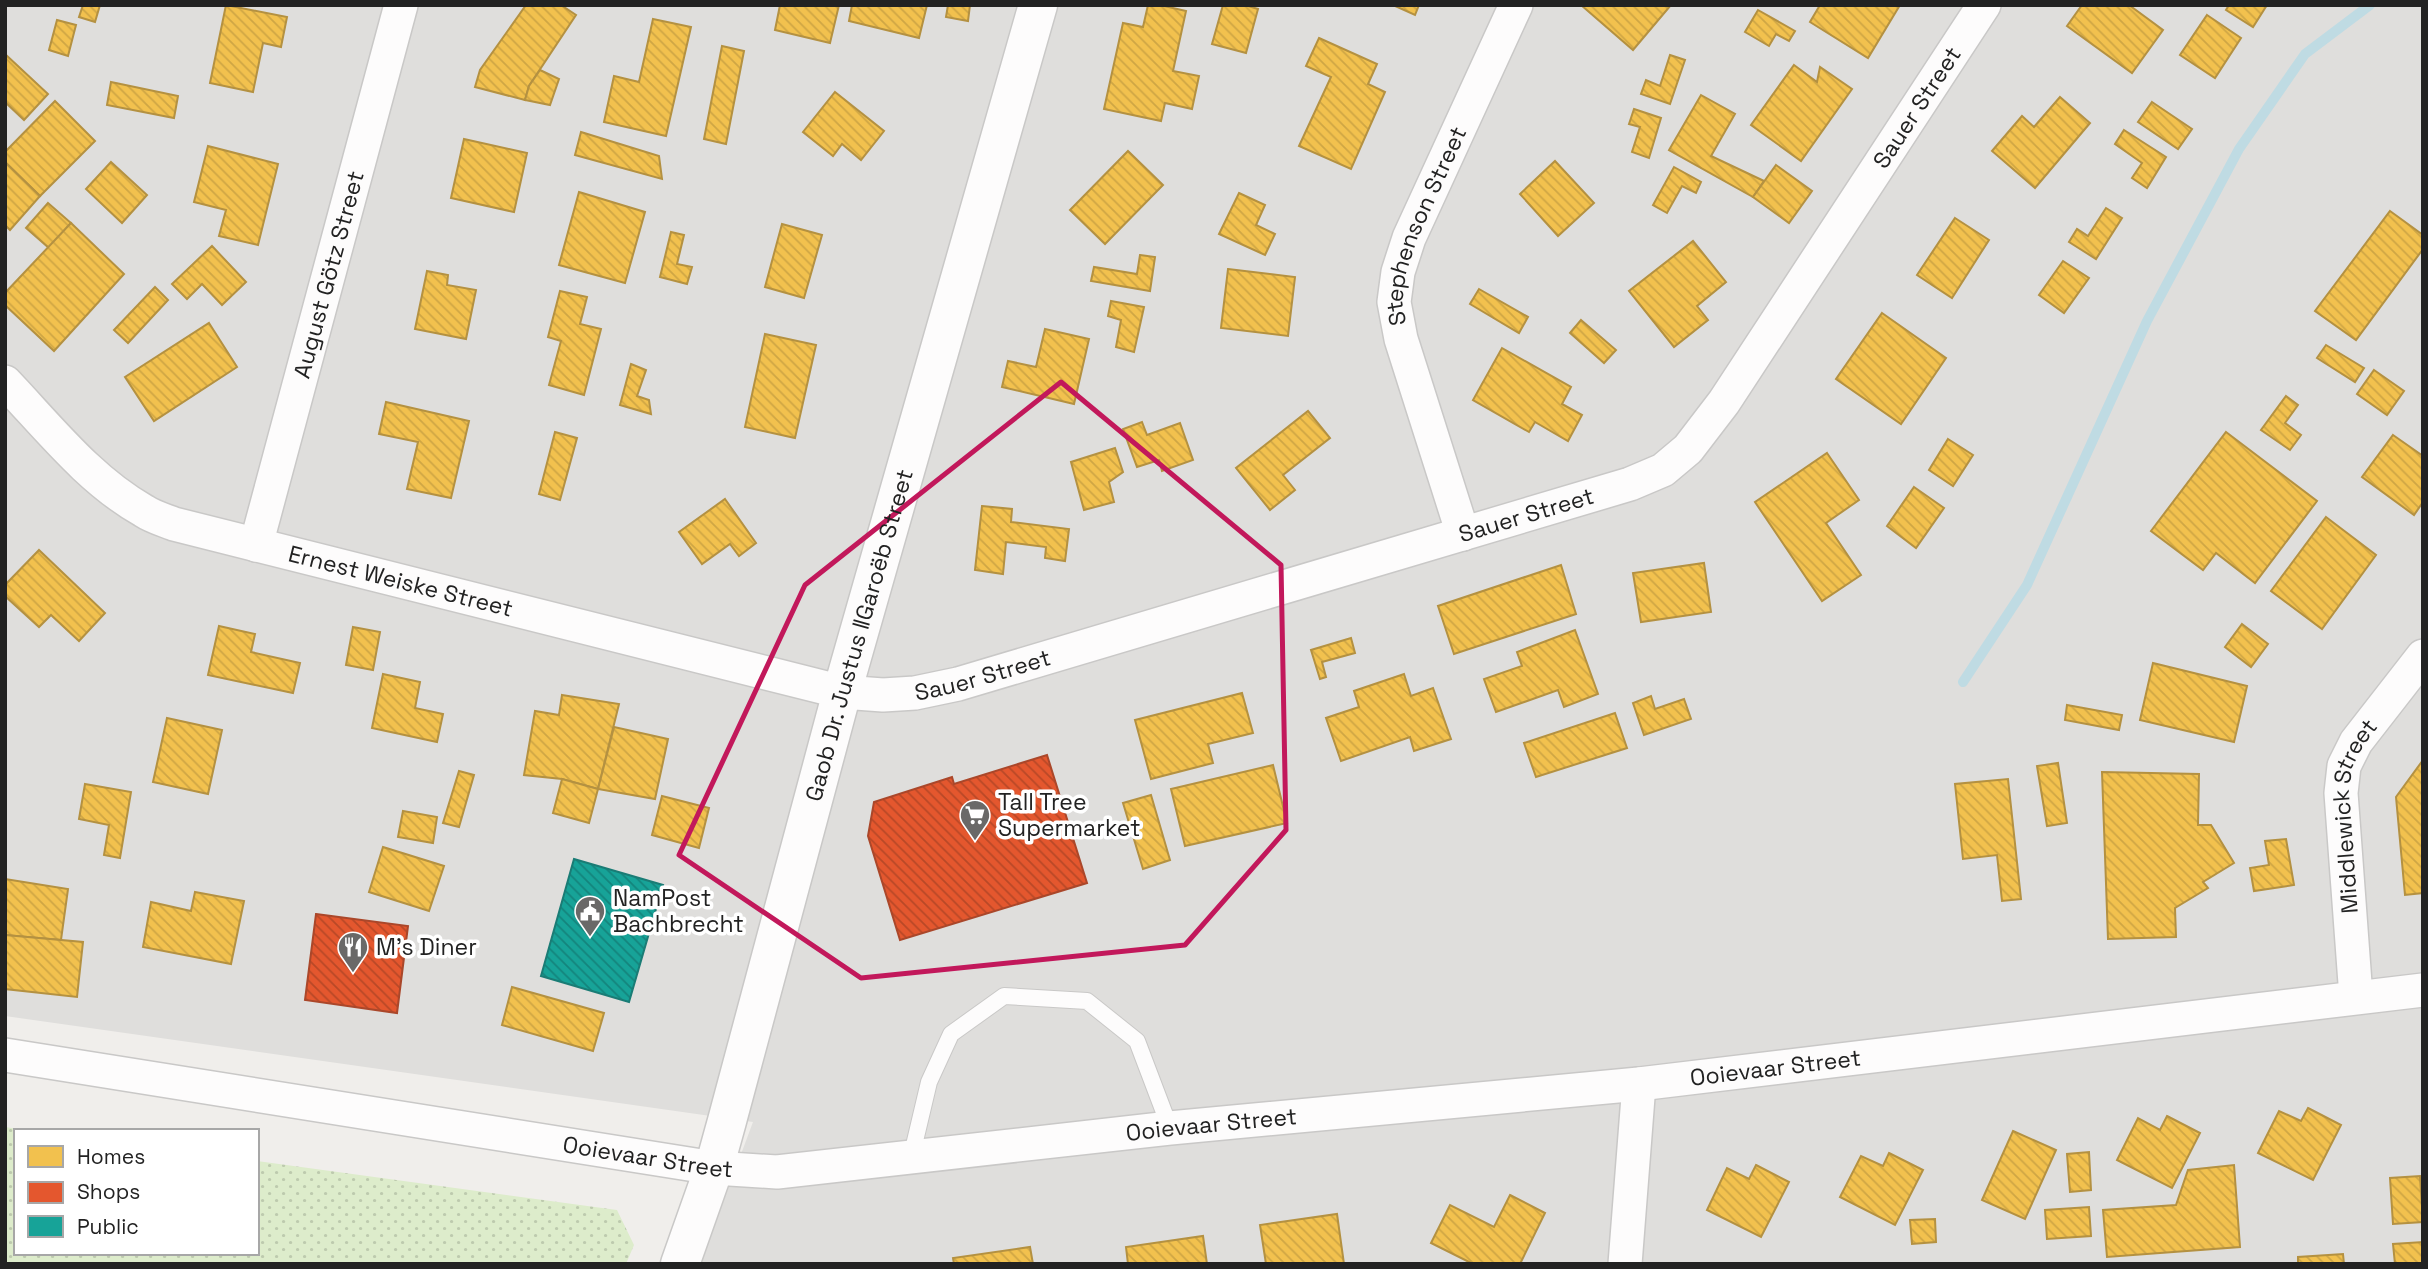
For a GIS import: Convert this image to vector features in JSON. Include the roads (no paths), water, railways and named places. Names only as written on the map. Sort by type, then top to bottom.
[{"type":"street","name":"August Götz Street","points":[[256,545],[401,5]]},
{"type":"street","name":"Gaob Dr. Justus ǁGaroëb Street","points":[[680,1264],[714,1168],[842,692],[1038,5]]},
{"type":"street","name":"Stephenson Street","points":[[1463,534],[1401,339],[1394,302],[1398,272],[1409,238],[1516,5]]},
{"type":"street","name":"Sauer Street","points":[[842,692],[915,694],[958,684],[1630,484],[1663,470],[1688,449],[1724,402],[1984,5]]},
{"type":"street","name":"Ernest Weiske Street","points":[[5,382],[85,465],[115,491],[145,512],[174,524],[842,692]]},
{"type":"street","name":"Middlewick Street","points":[[2356,998],[2340,793],[2344,766],[2356,743],[2423,656]]},
{"type":"street","name":"Ooievaar Street","points":[[5,1055],[714,1168],[777,1172],[1170,1128],[1639,1084],[2423,990]]},
{"type":"street","points":[[1625,1264],[1639,1084]]},
{"type":"lane","points":[[911,1158],[929,1082],[951,1034],[1004,996],[1087,1001],[1137,1041],[1170,1128]]},
{"type":"waterway","points":[[1963,682],[2027,585],[2147,321],[2239,149],[2305,54],[2370,5]]},
{"type":"place","name":"Tall Tree Supermarket","points":[[975,842]]},
{"type":"place","name":"NamPost Bachbrecht","points":[[590,938]]},
{"type":"place","name":"M's Diner","points":[[353,974]]}]
